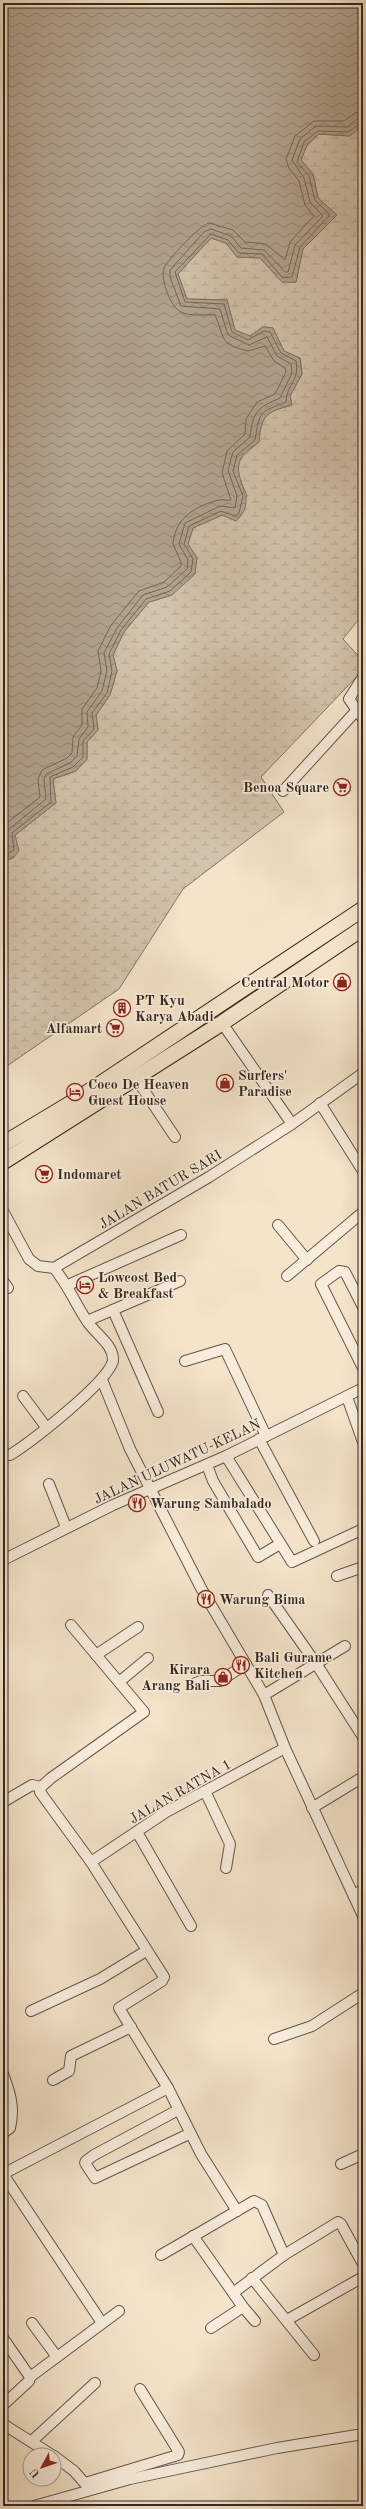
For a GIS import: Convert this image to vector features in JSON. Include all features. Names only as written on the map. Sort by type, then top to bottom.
[{"type":"highway","points":[[3,1144],[73,1102],[363,909]]},
{"type":"highway","points":[[3,1162],[139,1076],[363,928]]},
{"type":"street","points":[[363,677],[349,697],[356,711],[363,719]]},
{"type":"street","points":[[283,791],[356,711]]},
{"type":"street","points":[[222,1022],[292,1124]]},
{"type":"street","name":"JALAN BATUR SARI","points":[[54,1268],[163,1205],[279,1133],[363,1073]]},
{"type":"street","points":[[139,1076],[141,1086],[175,1137]]},
{"type":"street","points":[[320,1103],[363,1171]]},
{"type":"street","points":[[3,1211],[29,1260],[38,1266],[54,1268],[68,1285],[87,1321],[113,1354],[112,1364],[102,1380],[10,1456],[3,1455]]},
{"type":"street","points":[[287,1276],[363,1212]]},
{"type":"street","points":[[278,1225],[307,1260]]},
{"type":"street","points":[[68,1285],[181,1235]]},
{"type":"street","points":[[363,1307],[345,1272],[339,1271],[321,1284],[323,1293],[363,1368]]},
{"type":"street","points":[[87,1321],[180,1282]]},
{"type":"street","points":[[112,1310],[158,1412]]},
{"type":"street","points":[[185,1361],[222,1348],[226,1350],[262,1437],[314,1541]]},
{"type":"street","points":[[102,1380],[130,1449],[201,1588],[264,1695],[285,1748],[363,1916]]},
{"type":"street","name":"JALAN ULUWATU-KELAN","points":[[3,1560],[66,1527],[207,1465],[363,1388]]},
{"type":"street","points":[[24,1396],[46,1427]]},
{"type":"street","points":[[347,1396],[363,1442]]},
{"type":"street","points":[[226,1456],[280,1544],[293,1562],[363,1529]]},
{"type":"street","points":[[207,1465],[213,1481],[258,1556],[280,1544]]},
{"type":"street","points":[[48,1484],[66,1527]]},
{"type":"street","points":[[338,1576],[363,1567]]},
{"type":"street","points":[[268,1595],[317,1664],[363,1737]]},
{"type":"street","points":[[3,1802],[32,1785],[41,1787],[143,1713],[144,1709],[71,1625]]},
{"type":"street","points":[[96,1655],[138,1627]]},
{"type":"street","points":[[264,1695],[345,1646]]},
{"type":"street","points":[[119,1682],[148,1658]]},
{"type":"street","points":[[191,1685],[201,1681],[220,1681],[246,1664]]},
{"type":"street","name":"JALAN RATNA 1","points":[[91,1862],[205,1791],[285,1748]]},
{"type":"street","points":[[312,1808],[363,1777]]},
{"type":"street","points":[[41,1787],[42,1795],[91,1862],[164,1978],[119,2008],[168,2088],[189,2134],[237,2210]]},
{"type":"street","points":[[205,1791],[230,1844],[226,1868]]},
{"type":"street","points":[[137,1832],[190,1926]]},
{"type":"street","points":[[354,1896],[363,1889]]},
{"type":"street","points":[[31,2011],[100,1979],[146,1951]]},
{"type":"street","points":[[274,2039],[312,2026],[363,1993]]},
{"type":"street","points":[[53,2080],[69,2071],[71,2056],[131,2027]]},
{"type":"street","points":[[3,2074],[10,2094],[12,2111],[10,2128],[3,2134]]},
{"type":"street","points":[[102,2323],[3,2174],[168,2088]]},
{"type":"street","points":[[178,2110],[94,2155],[86,2161],[86,2164],[95,2178],[189,2134]]},
{"type":"street","points":[[341,2164],[363,2154]]},
{"type":"street","points":[[161,2255],[254,2201],[258,2202],[284,2255]]},
{"type":"street","points":[[232,2293],[284,2255],[338,2222],[342,2224],[363,2264]]},
{"type":"street","points":[[193,2236],[232,2293],[255,2321]]},
{"type":"street","points":[[288,2320],[363,2277]]},
{"type":"street","points":[[252,2278],[288,2320],[314,2355]]},
{"type":"street","points":[[211,2328],[243,2307]]},
{"type":"street","points":[[3,2405],[29,2381],[30,2377],[119,2311]]},
{"type":"street","points":[[32,2323],[57,2357]]},
{"type":"street","points":[[3,2338],[30,2377]]},
{"type":"street","points":[[32,2441],[95,2384]]},
{"type":"street","points":[[34,2506],[178,2455],[179,2452],[140,2389]]},
{"type":"street","points":[[5,2427],[40,2447]]},
{"type":"street","points":[[88,2486],[235,2456],[363,2434]]},
{"type":"street","points":[[62,2464],[88,2486]]},
{"type":"green space","points":[[363,125],[363,614],[343,639],[363,661],[363,670],[261,777],[284,812],[183,889],[119,989],[7,1066],[3,1061],[3,861],[13,858],[15,835],[56,803],[53,779],[76,771],[87,759],[87,742],[98,730],[96,715],[110,695],[117,671],[113,655],[124,632],[149,602],[172,595],[197,558],[188,544],[193,528],[222,515],[236,521],[247,496],[238,471],[240,460],[259,442],[261,425],[267,416],[271,412],[292,405],[290,396],[302,374],[300,358],[284,351],[273,328],[263,327],[250,336],[235,330],[227,300],[187,299],[178,274],[211,238],[226,243],[237,257],[260,258],[282,282],[296,282],[303,249],[337,215],[318,198],[313,174],[301,160],[307,145],[319,134],[350,136]]},
{"type":"water","points":[[3,3],[363,3],[363,125],[350,136],[319,134],[307,145],[301,160],[313,174],[318,198],[337,215],[303,249],[296,282],[282,282],[260,258],[237,257],[226,243],[211,238],[178,274],[187,299],[227,300],[235,330],[250,336],[263,327],[273,328],[284,351],[300,358],[302,374],[290,396],[292,405],[271,412],[267,416],[261,425],[259,442],[246,451],[241,458],[239,474],[246,497],[246,505],[243,513],[236,521],[222,515],[193,528],[188,544],[197,558],[195,574],[172,595],[149,602],[124,632],[113,655],[117,671],[110,695],[96,715],[98,730],[87,742],[87,759],[76,771],[53,779],[56,803],[15,835],[19,851],[13,858],[3,861]]},
{"type":"place","name":"Benoa Square","points":[[342,787]]},
{"type":"place","name":"Central Motor","points":[[342,982]]},
{"type":"place","name":"PT Kyu Karya Abadi","points":[[122,1008]]},
{"type":"place","name":"Alfamart","points":[[115,1028]]},
{"type":"place","name":"Surfers' Paradise","points":[[225,1083]]},
{"type":"place","name":"Coco De Heaven Guest House","points":[[75,1092]]},
{"type":"place","name":"Indomaret","points":[[44,1174]]},
{"type":"place","name":"Lowcost Bed & Breakfast","points":[[85,1285]]},
{"type":"place","name":"Warung Sambalado","points":[[137,1503]]},
{"type":"place","name":"Warung Bima","points":[[206,1599]]},
{"type":"place","name":"Bali Gurame Kitchen","points":[[241,1665]]},
{"type":"place","name":"Kirara Arang Bali","points":[[223,1677]]}]
